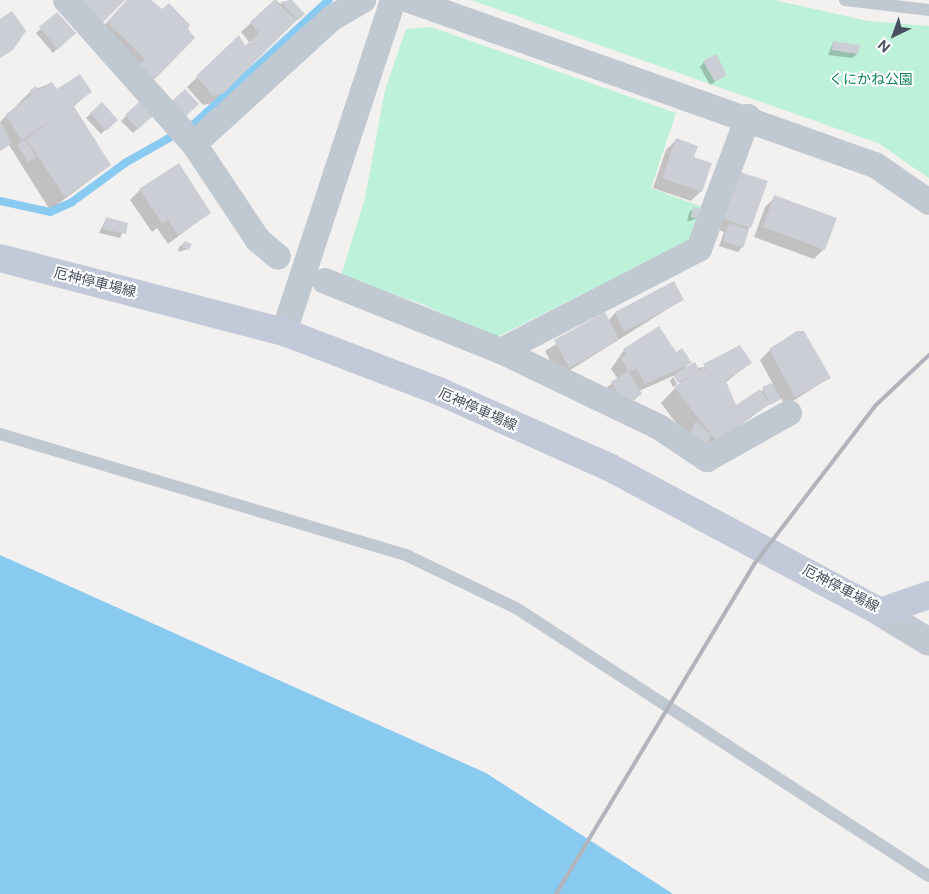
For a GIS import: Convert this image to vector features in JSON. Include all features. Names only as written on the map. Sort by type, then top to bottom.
[{"type":"main road","name":"厄神停車場線","points":[[0,258],[284,332],[441,392],[608,467],[880,612],[929,595]]},
{"type":"street","points":[[66,0],[194,144],[258,240],[278,257]]},
{"type":"street","points":[[194,144],[332,18],[363,0]]},
{"type":"street","points":[[284,332],[393,0]]},
{"type":"street","points":[[409,0],[748,118],[875,165],[929,202]]},
{"type":"street","points":[[501,351],[699,249],[748,118]]},
{"type":"street","points":[[325,281],[501,351],[659,427],[707,459],[789,413]]},
{"type":"street","points":[[880,612],[929,642]]},
{"type":"lane","points":[[845,0],[929,10]]},
{"type":"lane","points":[[0,434],[342,536],[433,568],[516,608],[929,876]]},
{"type":"green space","name":"くにかね公園","points":[[471,0],[774,0],[868,21],[929,26],[929,178],[878,143]]},
{"type":"green space","points":[[431,27],[676,113],[651,188],[705,208],[699,230],[685,243],[495,338],[422,304],[341,276],[365,198],[385,90],[406,29]]},
{"type":"water","points":[[0,555],[486,773],[673,894],[0,894]]},
{"type":"building","points":[[79,0],[125,0],[101,24]]},
{"type":"building","points":[[127,0],[151,0],[162,9],[169,3],[190,25],[188,29],[195,38],[155,79],[140,65],[145,59],[107,22]]},
{"type":"building","points":[[274,0],[296,20],[224,93],[213,96],[196,76],[239,35],[245,46],[259,33],[250,22]]},
{"type":"building","points":[[292,0],[305,14],[298,20],[281,2]]},
{"type":"building","points":[[12,11],[26,31],[13,50],[0,58],[0,19]]},
{"type":"building","points":[[57,12],[76,33],[58,49],[39,27]]},
{"type":"building","points":[[833,41],[860,45],[858,54],[832,50]]},
{"type":"building","points":[[716,54],[727,75],[715,82],[703,61]]},
{"type":"building","points":[[80,74],[92,92],[73,105],[111,165],[65,197],[26,139],[59,115],[22,140],[5,115],[32,95],[30,90],[36,86],[39,90],[52,82],[57,89]]},
{"type":"building","points":[[185,89],[199,104],[184,118],[171,102]]},
{"type":"building","points":[[141,100],[154,115],[138,129],[125,115]]},
{"type":"building","points":[[102,102],[118,120],[106,131],[90,113]]},
{"type":"building","points":[[0,121],[12,143],[0,150]]},
{"type":"building","points":[[676,138],[698,146],[694,157],[712,163],[702,192],[662,178]]},
{"type":"building","points":[[25,139],[36,157],[28,162],[17,145]]},
{"type":"building","points":[[179,163],[211,213],[178,235],[168,220],[162,223],[139,189]]},
{"type":"building","points":[[740,172],[768,181],[751,228],[724,219]]},
{"type":"building","points":[[774,195],[837,218],[825,250],[763,227]]},
{"type":"building","points":[[693,207],[701,209],[699,219],[691,217]]},
{"type":"building","points":[[106,217],[128,223],[126,234],[103,229]]},
{"type":"building","points":[[729,223],[749,230],[743,248],[723,241]]},
{"type":"building","points":[[184,241],[192,244],[189,250],[182,247]]},
{"type":"building","points":[[674,281],[684,300],[624,332],[615,312]]},
{"type":"building","points":[[605,312],[619,340],[569,368],[554,340]]},
{"type":"building","points":[[659,326],[676,352],[682,348],[692,363],[645,384],[636,368],[629,372],[620,358],[627,355],[623,349]]},
{"type":"building","points":[[797,331],[804,331],[831,378],[795,397],[769,349]]},
{"type":"building","points":[[740,345],[752,363],[720,384],[726,381],[736,405],[760,389],[770,404],[716,441],[674,387],[704,367],[714,380],[703,364]]},
{"type":"building","points":[[695,362],[699,370],[678,383],[673,375]]},
{"type":"building","points":[[628,371],[642,394],[626,405],[611,382]]},
{"type":"building","points":[[772,383],[781,399],[771,405],[762,387]]},
{"type":"building","points":[[696,421],[711,435],[706,447],[687,439]]},
{"type":"waterway","points":[[0,201],[50,212],[72,202],[125,163],[194,124],[329,0]]},
{"type":"railway","points":[[556,894],[755,563],[876,405],[929,355]]}]
